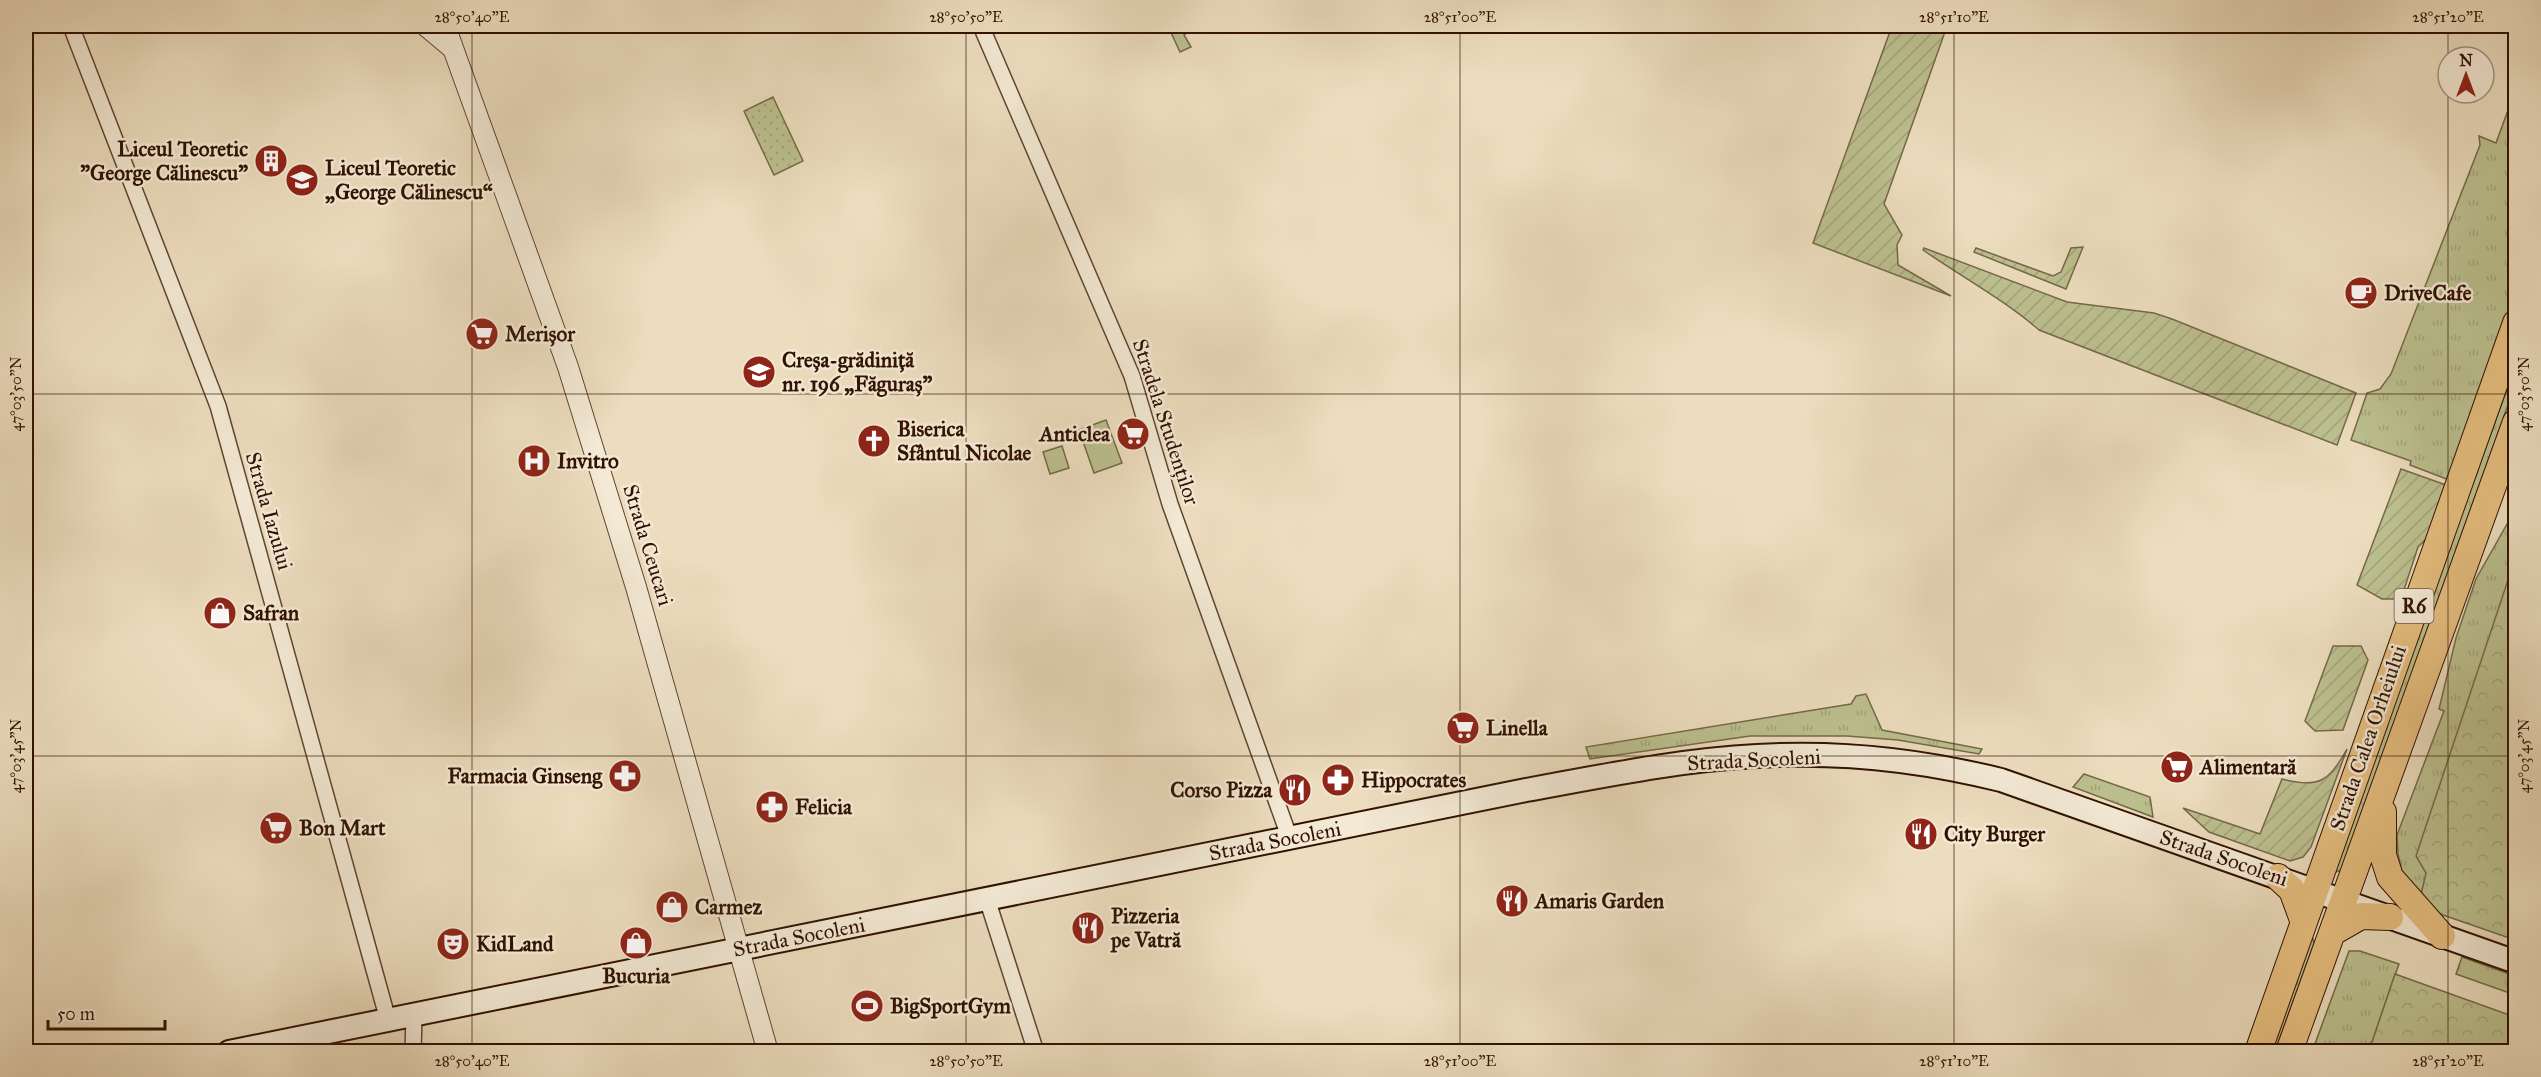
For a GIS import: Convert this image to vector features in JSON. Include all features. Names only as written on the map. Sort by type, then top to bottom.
[{"type":"highway","name":"Strada Calea Orheiului","points":[[2258,1052],[2303,920],[2510,353],[2516,322]]},
{"type":"highway","name":"Strada Calea Orheiului","points":[[2289,1052],[2516,422]]},
{"type":"highway","points":[[2383,787],[2382,847],[2387,868],[2400,890],[2442,936]]},
{"type":"highway","points":[[2278,877],[2292,890],[2303,920]]},
{"type":"highway","points":[[2333,932],[2361,916],[2390,917]]},
{"type":"main road","name":"Strada Socoleni","points":[[228,1052],[1527,790],[1660,767],[1757,756],[1841,755],[1922,763],[2001,780],[2516,962]]},
{"type":"street","name":"Strada Iazului","points":[[71,26],[218,406],[388,1020]]},
{"type":"street","points":[[426,26],[455,51]]},
{"type":"street","name":"Strada Ceucari","points":[[445,26],[568,367],[636,587],[768,1052]]},
{"type":"street","name":"Stradela Studenților","points":[[981,26],[1128,365],[1170,504],[1290,839]]},
{"type":"street","points":[[987,899],[1036,1052]]},
{"type":"street","points":[[413,1052],[414,1015]]},
{"type":"green space","points":[[1168,26],[1197,26],[1184,35],[1191,47],[1180,52]]},
{"type":"green space","points":[[1892,26],[1947,26],[1884,204],[1902,235],[1897,245],[1898,265],[1951,296],[1813,243]]},
{"type":"green space","points":[[2515,91],[2515,292],[2449,480],[2410,465],[2411,461],[2351,440],[2367,393],[2380,389],[2391,374],[2480,145],[2479,136],[2496,143]]},
{"type":"green space","points":[[773,97],[803,161],[774,175],[744,111]]},
{"type":"green space","points":[[2083,247],[2066,289],[1974,252],[1976,248],[2053,276],[2061,272],[2071,248]]},
{"type":"green space","points":[[1924,248],[2067,302],[2154,313],[2172,319],[2356,393],[2337,445],[2039,330],[1997,298],[1923,250]]},
{"type":"green space","points":[[2511,387],[2513,391],[2341,870],[2336,872],[2334,867],[2507,389]]},
{"type":"green space","points":[[1106,420],[1122,463],[1094,473],[1079,430]]},
{"type":"green space","points":[[1062,446],[1069,468],[1050,474],[1043,452]]},
{"type":"green space","points":[[2401,469],[2446,485],[2427,538],[2418,547],[2401,599],[2382,599],[2357,585]]},
{"type":"green space","points":[[2515,510],[2515,559],[2419,903],[2397,876],[2402,872],[2397,835],[2444,711],[2439,709],[2456,638],[2476,579]]},
{"type":"green space","points":[[2515,559],[2515,940],[2443,915],[2419,903],[2426,873],[2416,856]]},
{"type":"green space","points":[[2333,646],[2361,646],[2368,660],[2343,730],[2315,731],[2305,721]]},
{"type":"green space","points":[[1866,694],[1882,730],[1982,749],[1979,754],[1898,740],[1847,736],[1750,736],[1590,759],[1586,747],[1851,704],[1856,696]]},
{"type":"green space","points":[[2347,749],[2311,847],[2303,857],[2290,861],[2209,832],[2183,808],[2260,834],[2282,779],[2305,783],[2322,780],[2334,769]]},
{"type":"green space","points":[[2084,774],[2150,797],[2153,817],[2073,787]]},
{"type":"green space","points":[[2313,939],[2314,944],[2275,1051],[2269,1052],[2310,940]]},
{"type":"green space","points":[[2349,951],[2360,951],[2399,964],[2369,1051],[2312,1052]]},
{"type":"green space","points":[[2462,957],[2515,976],[2515,995],[2456,974]]},
{"type":"green space","points":[[2395,974],[2515,1017],[2515,1051],[2369,1051]]},
{"type":"place","name":"Liceul Teoretic \"George Călinescu\"","points":[[271,161]]},
{"type":"place","name":"Liceul Teoretic „George Călinescu“","points":[[302,180]]},
{"type":"place","name":"DriveCafe","points":[[2361,293]]},
{"type":"place","name":"Merișor","points":[[482,334]]},
{"type":"place","name":"Creșa-grădiniță nr. 196 „Făguraș”","points":[[759,372]]},
{"type":"place","name":"Anticlea","points":[[1133,434]]},
{"type":"place","name":"Biserica Sfântul Nicolae","points":[[874,441]]},
{"type":"place","name":"Invitro","points":[[534,461]]},
{"type":"place","name":"Safran","points":[[220,613]]},
{"type":"place","name":"Linella","points":[[1463,728]]},
{"type":"place","name":"Alimentară","points":[[2177,767]]},
{"type":"place","name":"Farmacia Ginseng","points":[[625,776]]},
{"type":"place","name":"Hippocrates","points":[[1338,780]]},
{"type":"place","name":"Corso Pizza","points":[[1295,790]]},
{"type":"place","name":"Felicia","points":[[772,807]]},
{"type":"place","name":"Bon Mart","points":[[276,828]]},
{"type":"place","name":"City Burger","points":[[1921,834]]},
{"type":"place","name":"Amaris Garden","points":[[1512,901]]},
{"type":"place","name":"Carmez","points":[[672,907]]},
{"type":"place","name":"Pizzeria pe Vatră","points":[[1088,928]]},
{"type":"place","name":"Bucuria","points":[[636,943]]},
{"type":"place","name":"KidLand","points":[[453,944]]},
{"type":"place","name":"BigSportGym","points":[[867,1006]]}]
